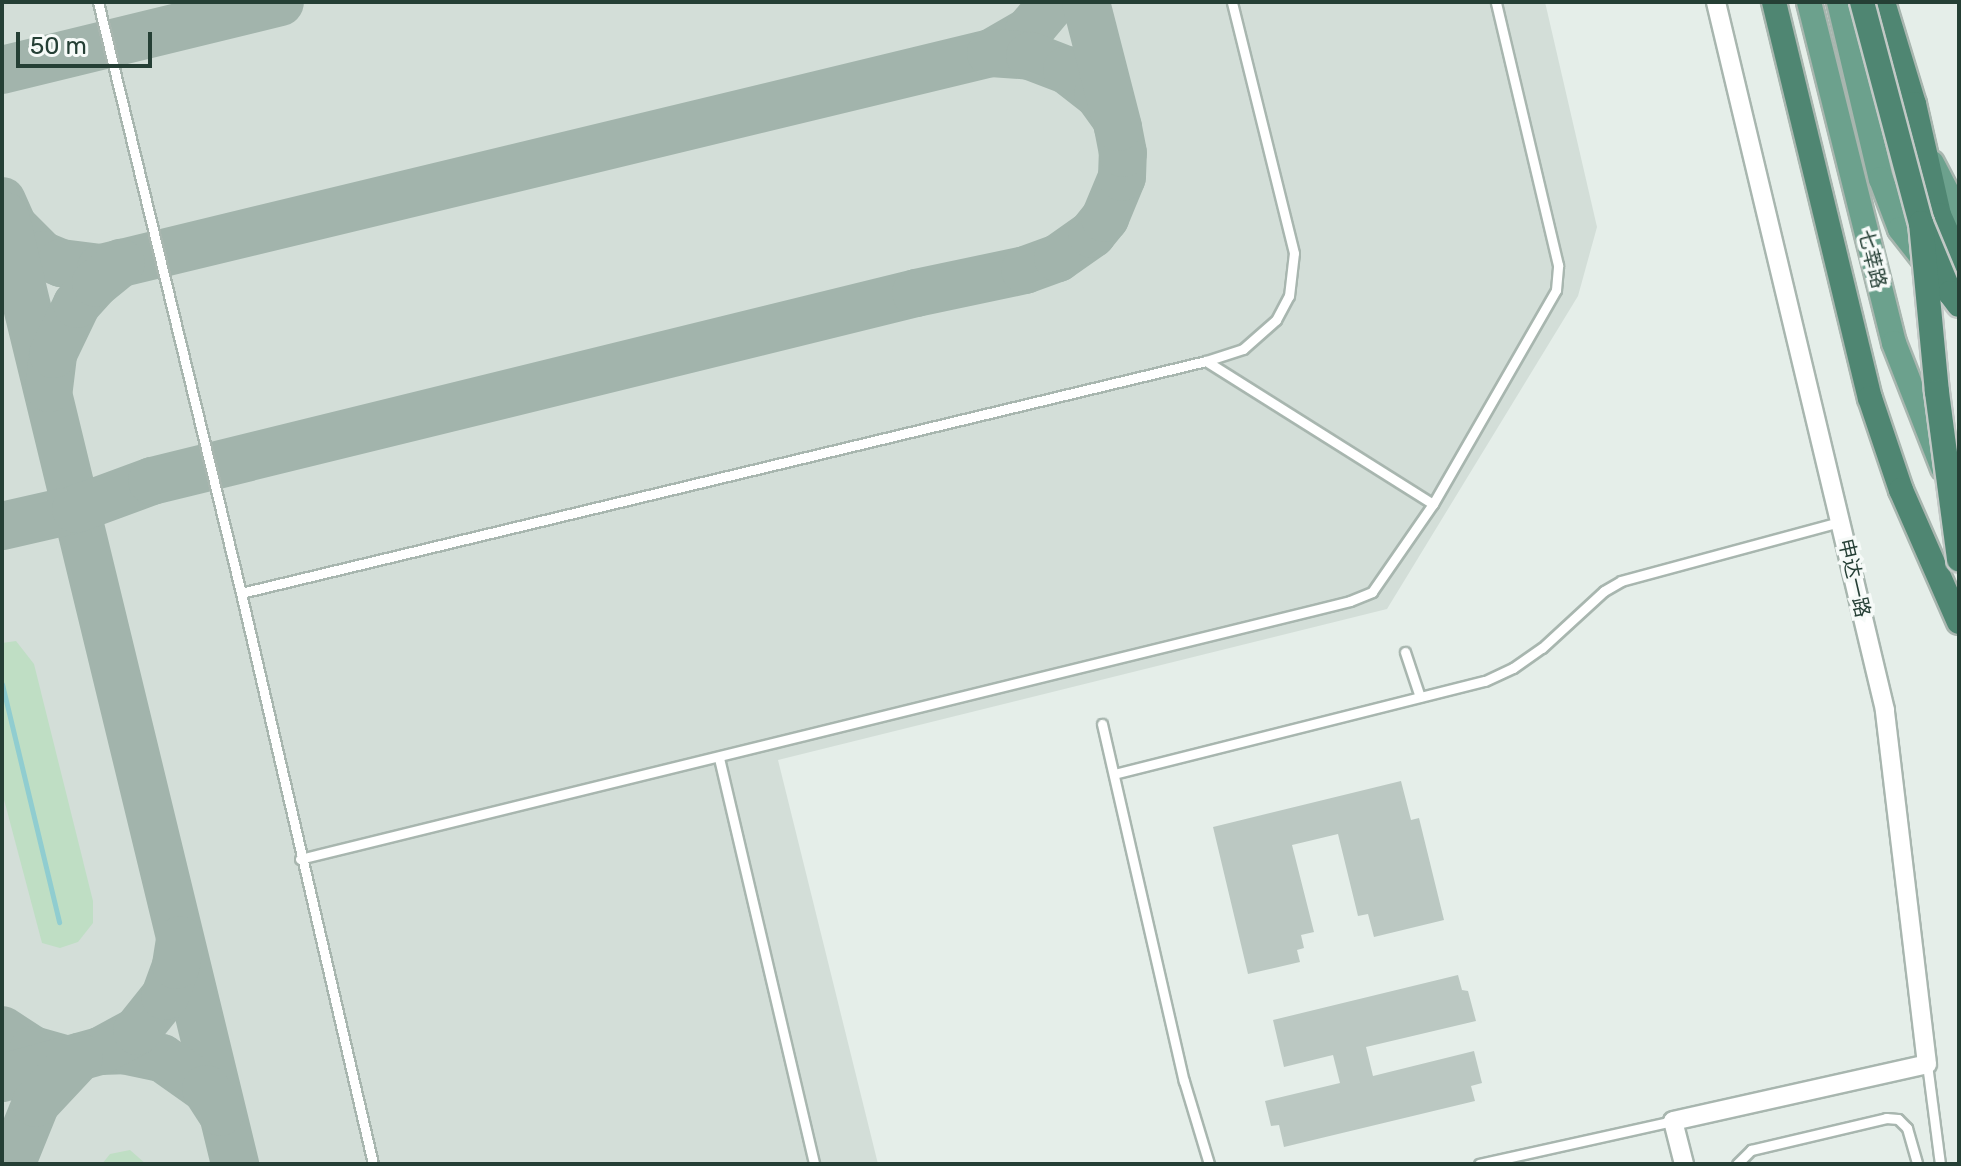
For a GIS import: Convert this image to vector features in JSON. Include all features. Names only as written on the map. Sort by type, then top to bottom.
[{"type":"highway","points":[[1774,2],[1870,398],[1901,490],[1959,622]]},
{"type":"highway","points":[[1862,2],[1921,223],[1950,293],[1959,305]]},
{"type":"highway","points":[[1883,2],[1914,104],[1939,215],[1959,260]]},
{"type":"highway","points":[[1928,163],[1959,223]]},
{"type":"highway","points":[[1921,223],[1935,377],[1959,560]]},
{"type":"main road","name":"七莘路","points":[[1809,2],[1894,343],[1959,509]]},
{"type":"main road","points":[[1839,2],[1881,179],[1900,229],[1929,266],[1959,279]]},
{"type":"main road","points":[[1891,2],[1933,165],[1959,215]]},
{"type":"street","name":"申达一路","points":[[1716,2],[1885,710],[1927,1064]]},
{"type":"street","points":[[1684,1164],[1673,1121],[1927,1064]]},
{"type":"lane","points":[[98,2],[241,593],[300,859],[373,1164]]},
{"type":"lane","points":[[241,593],[1206,361],[1243,349],[1276,320],[1289,296],[1294,269],[1291,237],[1232,2]]},
{"type":"lane","points":[[300,859],[1361,598],[1378,585],[1433,504],[1556,290],[1558,265],[1496,2]]},
{"type":"lane","points":[[1206,361],[1433,504]]},
{"type":"lane","points":[[1114,774],[1485,681],[1513,668],[1575,620],[1612,585],[1631,576],[1840,522]]},
{"type":"lane","points":[[1405,652],[1420,697]]},
{"type":"lane","points":[[1102,724],[1184,1081],[1209,1164]]},
{"type":"lane","points":[[719,758],[814,1164]]},
{"type":"lane","name":"申达一路","points":[[1927,1064],[1940,1164]]},
{"type":"lane","points":[[1737,1164],[1743,1154],[1751,1150],[1886,1118],[1898,1119],[1907,1128],[1917,1163],[1931,1164]]},
{"type":"lane","points":[[1479,1164],[1673,1121]]},
{"type":"shaded area","points":[[2,2],[1545,2],[1597,227],[1578,296],[1387,609],[778,760],[878,1164],[2,1164]]},
{"type":"green space","points":[[16,641],[34,664],[93,901],[93,923],[78,942],[60,948],[42,943],[2,792],[2,643]]},
{"type":"green space","points":[[130,1150],[146,1164],[102,1164],[110,1154]]},
{"type":"building","points":[[1401,781],[1411,820],[1419,818],[1444,920],[1374,937],[1368,914],[1358,916],[1338,834],[1292,845],[1314,932],[1301,935],[1304,948],[1297,950],[1300,962],[1248,974],[1213,827]]},
{"type":"building","points":[[1458,975],[1462,990],[1468,991],[1476,1021],[1366,1047],[1373,1076],[1474,1051],[1482,1083],[1471,1086],[1475,1101],[1284,1147],[1279,1125],[1271,1126],[1265,1101],[1340,1083],[1333,1055],[1284,1067],[1273,1020]]},
{"type":"waterway","points":[[2,684],[59,922]]},
{"type":"taxiway","points":[[2,70],[280,2]]},
{"type":"taxiway","points":[[991,53],[1029,31],[1053,2]]},
{"type":"taxiway","points":[[2,526],[76,509],[152,481],[916,293],[1025,270],[1058,258],[1092,234],[1105,218],[1122,177],[1123,153],[1118,127],[1086,2]]},
{"type":"taxiway","points":[[2,201],[13,226],[42,255],[61,263],[101,268],[991,53],[1030,56],[1067,70],[1098,94],[1113,115]]},
{"type":"taxiway","points":[[5,216],[235,1164]]},
{"type":"taxiway","points":[[49,388],[53,354],[77,304],[96,283],[121,263]]},
{"type":"taxiway","points":[[2,1078],[100,1051],[137,1031],[165,996],[176,965],[180,940]]},
{"type":"taxiway","points":[[2,1030],[33,1050],[67,1060]]},
{"type":"taxiway","points":[[100,1051],[123,1050],[162,1058],[206,1089],[221,1112]]},
{"type":"taxiway","points":[[13,1160],[36,1103],[79,1057]]}]
